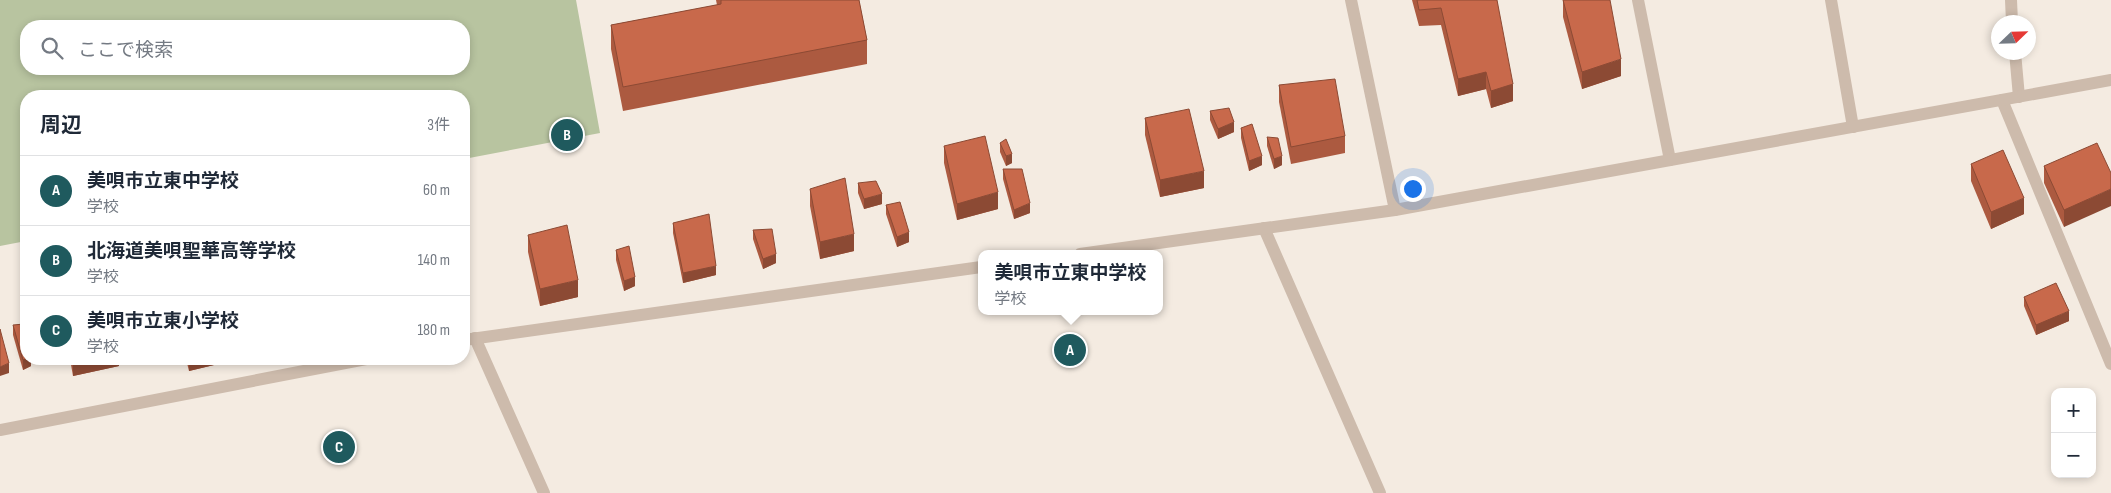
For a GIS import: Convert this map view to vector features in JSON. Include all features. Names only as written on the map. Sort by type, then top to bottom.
[{"type":"street","points":[[1351,0],[1395,210]]},
{"type":"street","points":[[1638,0],[1670,160]]},
{"type":"street","points":[[1831,0],[1853,127]]},
{"type":"street","points":[[2011,0],[2012,15]]},
{"type":"street","points":[[2016,60],[2018,97]]},
{"type":"street","points":[[1108,250],[1395,210],[2111,80]]},
{"type":"street","points":[[2002,100],[2111,364]]},
{"type":"street","points":[[1264,228],[1380,493]]},
{"type":"street","points":[[470,339],[978,267]]},
{"type":"street","points":[[470,341],[544,493]]},
{"type":"street","points":[[0,430],[335,365]]},
{"type":"green space","points":[[0,0],[576,0],[600,133],[470,158],[470,90],[20,90],[20,242],[0,246]]},
{"type":"building","points":[[721,0],[859,0],[867,40],[623,87],[611,25],[721,4]]},
{"type":"building","points":[[1417,0],[1497,0],[1513,84],[1491,91],[1486,72],[1458,79],[1441,8],[1419,10]]},
{"type":"building","points":[[1563,0],[1610,0],[1621,59],[1582,72]]},
{"type":"building","points":[[1335,79],[1345,136],[1291,147],[1279,85]]},
{"type":"building","points":[[1229,108],[1234,122],[1218,129],[1210,111]]},
{"type":"building","points":[[1189,109],[1204,171],[1160,180],[1145,118]]},
{"type":"building","points":[[1252,124],[1262,156],[1249,161],[1241,128]]},
{"type":"building","points":[[985,136],[998,192],[957,204],[944,146]]},
{"type":"building","points":[[1267,137],[1278,138],[1282,156],[1274,159]]},
{"type":"building","points":[[1006,139],[1012,154],[1006,156],[1000,143]]},
{"type":"building","points":[[2097,143],[2111,173],[2111,189],[2064,210],[2044,166]]},
{"type":"building","points":[[2003,150],[2024,198],[1991,212],[1971,164]]},
{"type":"building","points":[[1003,169],[1022,169],[1030,203],[1014,210]]},
{"type":"building","points":[[845,178],[854,234],[820,242],[810,189]]},
{"type":"building","points":[[876,181],[882,194],[864,199],[858,183]]},
{"type":"building","points":[[900,202],[909,232],[897,237],[886,205]]},
{"type":"building","points":[[709,214],[716,266],[683,273],[673,223]]},
{"type":"building","points":[[567,225],[578,280],[540,289],[528,235]]},
{"type":"building","points":[[772,229],[776,254],[763,259],[753,230]]},
{"type":"building","points":[[629,246],[635,277],[624,281],[616,250]]},
{"type":"building","points":[[2056,283],[2069,311],[2036,325],[2024,297]]},
{"type":"building","points":[[20,324],[20,350],[13,325]]},
{"type":"building","points":[[0,329],[9,363],[0,367]]},
{"type":"place","name":"北海道美唄聖華高等学校","points":[[567,135]]},
{"type":"place","name":"美唄市立東中学校","points":[[1070,350]]},
{"type":"place","name":"美唄市立東小学校","points":[[339,447]]}]
